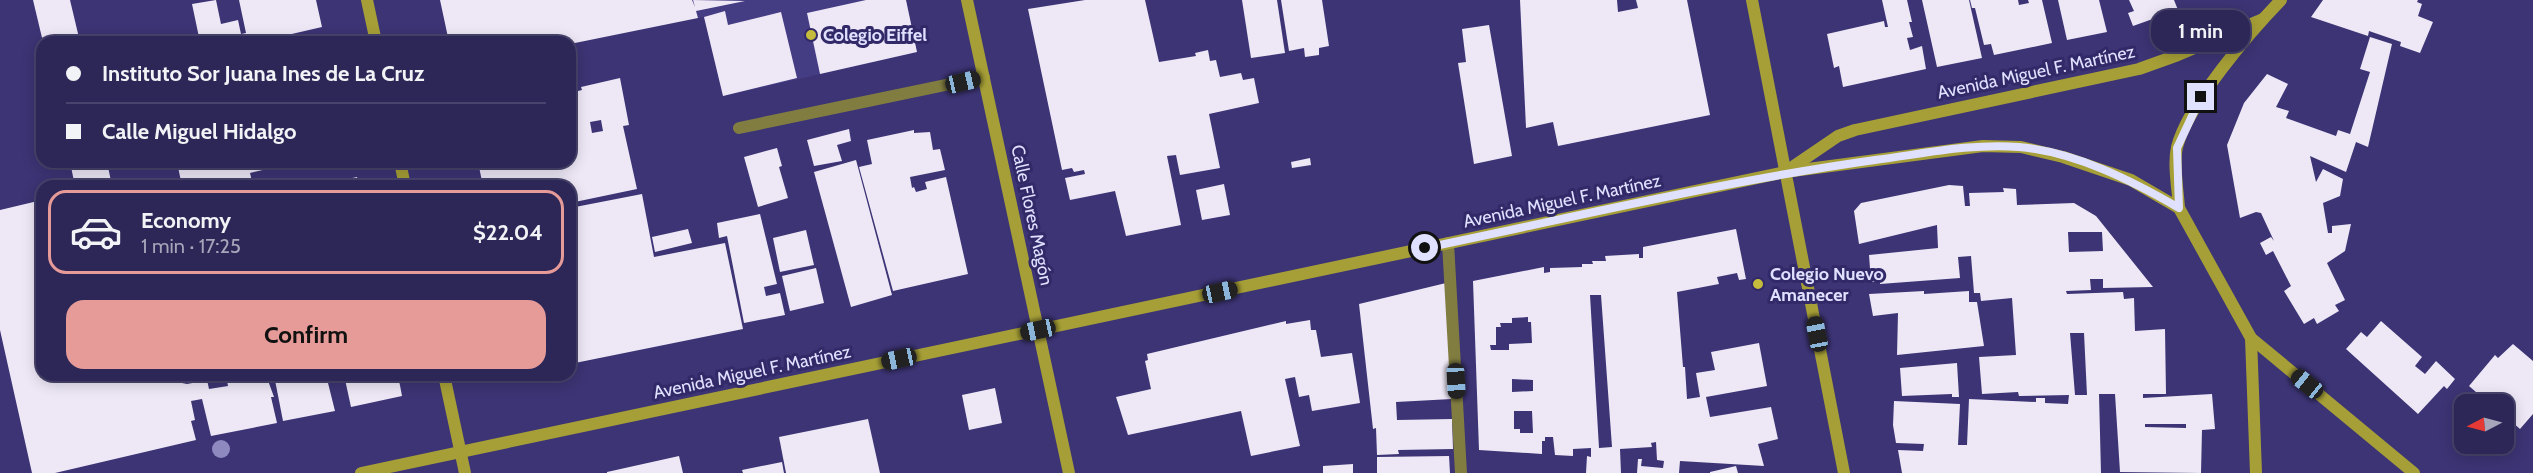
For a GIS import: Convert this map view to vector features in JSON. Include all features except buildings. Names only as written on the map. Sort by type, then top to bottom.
[{"type":"main road","points":[[367,0],[375,36]]},
{"type":"main road","name":"Calle Flores Magón","points":[[967,0],[1069,473]]},
{"type":"main road","points":[[1752,0],[1844,473]]},
{"type":"main road","points":[[2281,0],[2201,97],[2177,148],[2179,208],[2252,338],[2414,473]]},
{"type":"main road","name":"Avenida Miguel F. Martínez","points":[[1785,172],[1838,136],[1855,130],[2129,71],[2178,55],[2263,19]]},
{"type":"main road","name":"Avenida Miguel F. Martínez","points":[[361,473],[1785,172],[1983,146],[2021,147],[2064,157],[2131,180],[2179,208]]},
{"type":"main road","points":[[2252,338],[2256,473]]},
{"type":"main road","points":[[445,381],[465,473]]},
{"type":"lane","points":[[739,128],[984,77]]},
{"type":"lane","points":[[1448,243],[1461,473]]},
{"type":"shaded area","name":"Colegio Eiffel","points":[[692,0],[906,0],[917,52],[723,96],[704,17],[698,18]]},
{"type":"place","name":"Colegio Eiffel","points":[[811,35]]},
{"type":"place","name":"Colegio Nuevo Amanecer","points":[[1758,284]]},
{"type":"route","points":[[1425,248],[1785,172],[1983,146],[2021,147],[2064,157],[2131,180],[2179,208],[2177,148],[2201,97]]}]
